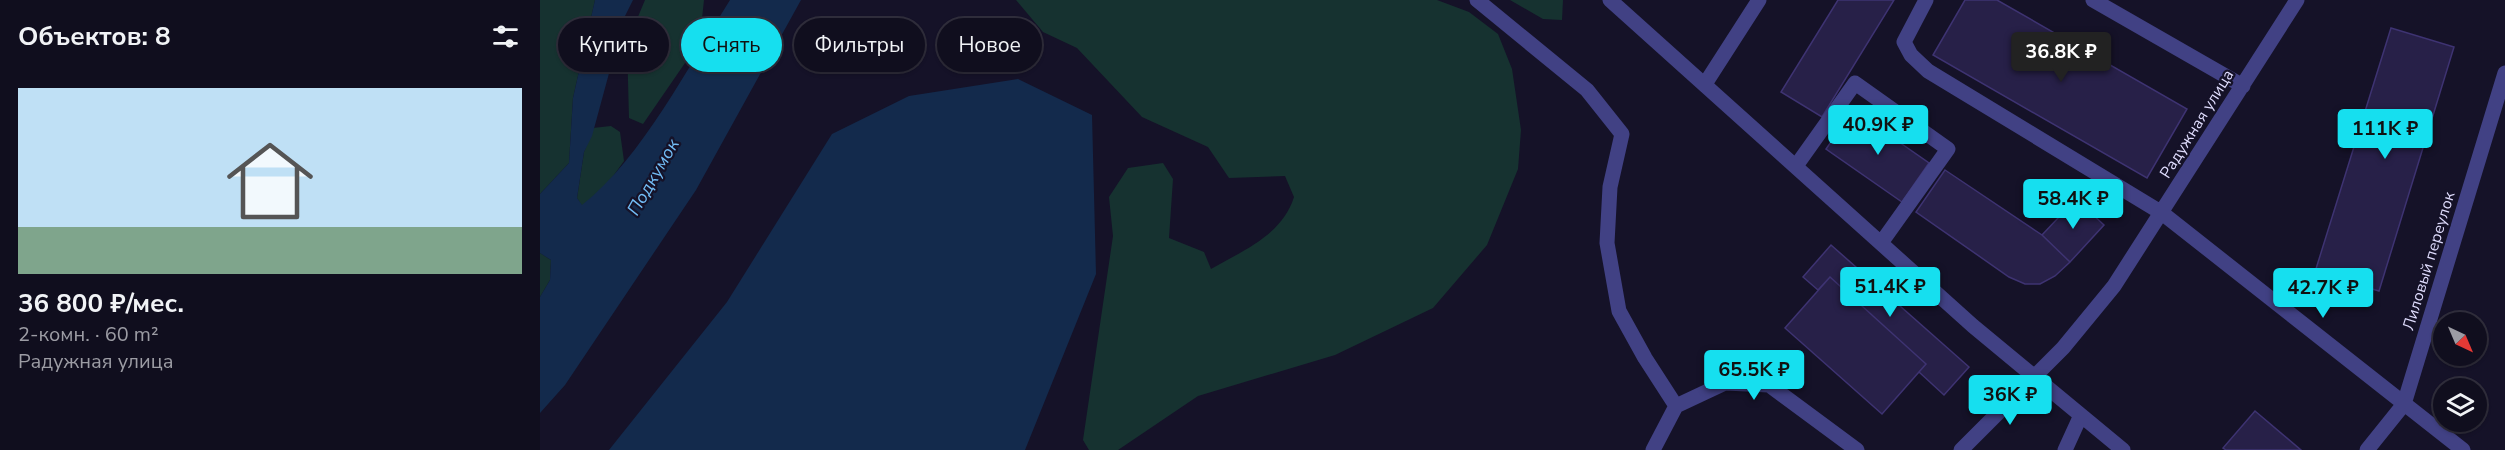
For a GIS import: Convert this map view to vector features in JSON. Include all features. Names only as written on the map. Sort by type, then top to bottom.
[{"type":"street","points":[[1477,0],[1587,90],[1622,134],[1610,187],[1607,243],[1620,311],[1645,358],[1676,406]]},
{"type":"street","points":[[1611,0],[1973,326],[2123,450]]},
{"type":"street","points":[[1705,84],[1759,0]]},
{"type":"street","points":[[1926,0],[1904,42],[1911,55],[1928,71],[2162,213],[2463,450]]},
{"type":"street","points":[[2093,0],[2242,86]]},
{"type":"street","name":"Радужная улица","points":[[1961,450],[2035,378],[2114,286],[2297,0]]},
{"type":"street","name":"Лиловый переулок","points":[[2367,450],[2404,404],[2505,73]]},
{"type":"street","points":[[1796,166],[1855,83],[1948,149],[1881,243]]},
{"type":"street","points":[[1653,450],[1676,406],[1725,383],[1769,385],[1857,450]]},
{"type":"street","points":[[2065,450],[2081,415]]},
{"type":"green space","points":[[540,0],[595,0],[591,18],[558,18],[558,72],[579,72],[573,98],[569,163],[540,194]]},
{"type":"green space","points":[[645,0],[704,0],[702,18],[681,18],[681,69],[643,124],[629,118],[628,72],[669,72],[669,18],[637,18]]},
{"type":"green space","points":[[1016,0],[1437,0],[1469,12],[1498,34],[1512,69],[1521,130],[1518,169],[1487,245],[1433,308],[1335,355],[1198,396],[1118,450],[1089,450],[1083,440],[1113,236],[1109,197],[1128,168],[1163,163],[1173,179],[1169,238],[1204,252],[1211,269],[1249,248],[1271,231],[1281,222],[1294,197],[1285,176],[1229,178],[1208,147],[1142,117],[1077,48],[1043,32],[1042,18],[1031,18]]},
{"type":"green space","points":[[1510,0],[1563,0],[1562,20],[1543,19]]},
{"type":"green space","points":[[611,126],[620,132],[624,161],[606,186],[582,206],[577,198],[584,152],[593,128]]},
{"type":"green space","points":[[540,253],[551,260],[550,280],[540,297]]},
{"type":"water","points":[[595,0],[633,0],[624,18],[591,18]]},
{"type":"water","points":[[730,0],[801,0],[782,34],[782,18],[719,18]]},
{"type":"water","name":"Подкумок","points":[[579,72],[609,72],[592,136],[584,152],[577,198],[582,205],[625,162],[686,72],[761,72],[696,190],[565,385],[540,413],[540,297],[550,280],[551,260],[540,253],[540,194],[569,163],[573,98]]},
{"type":"water","points":[[1018,79],[1092,115],[1096,274],[1025,450],[609,450],[727,302],[832,134],[909,96]]},
{"type":"building","points":[[1838,0],[1894,0],[1822,117],[1781,92]]},
{"type":"building","points":[[1965,0],[1997,0],[2187,109],[2147,178],[1933,55]]},
{"type":"building","points":[[2391,28],[2454,47],[2379,291],[2315,272]]},
{"type":"building","points":[[1853,110],[1929,163],[1902,202],[1826,149]]},
{"type":"building","points":[[1945,170],[2042,235],[2070,262],[2055,276],[2040,284],[2025,284],[2009,277],[1916,212]]},
{"type":"building","points":[[2076,199],[2104,225],[2070,262],[2042,235]]},
{"type":"building","points":[[1831,245],[1969,367],[1944,395],[1919,372],[1926,364],[1830,277],[1818,290],[1803,277]]},
{"type":"building","points":[[1830,277],[1926,364],[1882,414],[1785,328]]},
{"type":"building","points":[[2255,411],[2301,450],[2226,450],[2223,448]]}]
